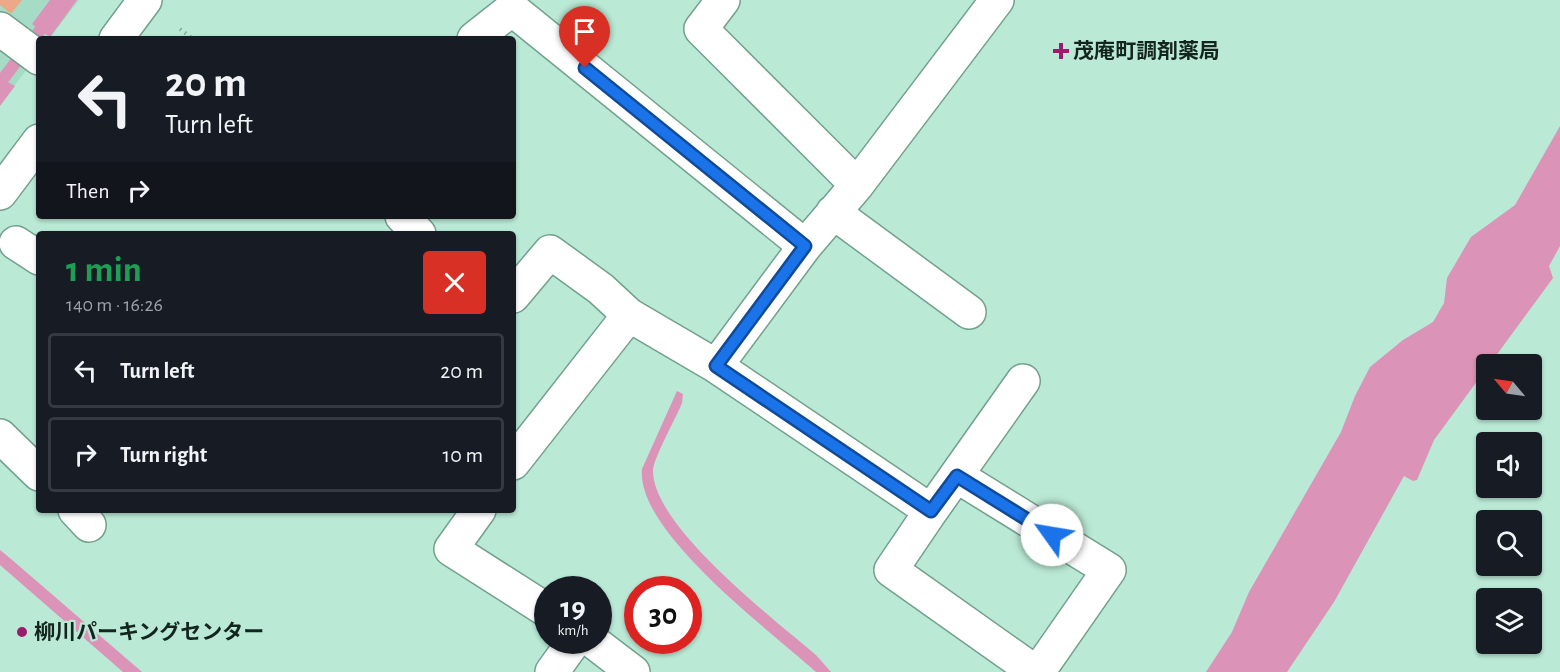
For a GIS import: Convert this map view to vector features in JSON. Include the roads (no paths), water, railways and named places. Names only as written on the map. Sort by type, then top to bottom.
[{"type":"street","points":[[118,36],[145,0]]},
{"type":"street","points":[[723,0],[702,29],[857,184]]},
{"type":"street","points":[[716,366],[805,246],[857,184],[997,0]]},
{"type":"street","points":[[478,36],[512,9],[805,246]]},
{"type":"street","points":[[0,193],[36,145]]},
{"type":"street","points":[[833,212],[969,312]]},
{"type":"street","points":[[405,219],[416,231]]},
{"type":"street","points":[[516,293],[550,252],[601,289],[629,315],[716,366],[931,511]]},
{"type":"street","points":[[516,459],[629,315]]},
{"type":"street","points":[[957,476],[1109,570],[1037,672],[891,570],[1023,381]]},
{"type":"street","points":[[0,436],[36,471]]},
{"type":"street","points":[[477,513],[451,549],[534,603]]},
{"type":"street","points":[[552,672],[565,654]]},
{"type":"street","points":[[609,654],[633,672]]},
{"type":"waterway","points":[[0,83],[63,0]]},
{"type":"place","name":"茂庵町調剤薬局","points":[[1061,51]]},
{"type":"place","name":"柳川パーキングセンター","points":[[22,632]]}]
